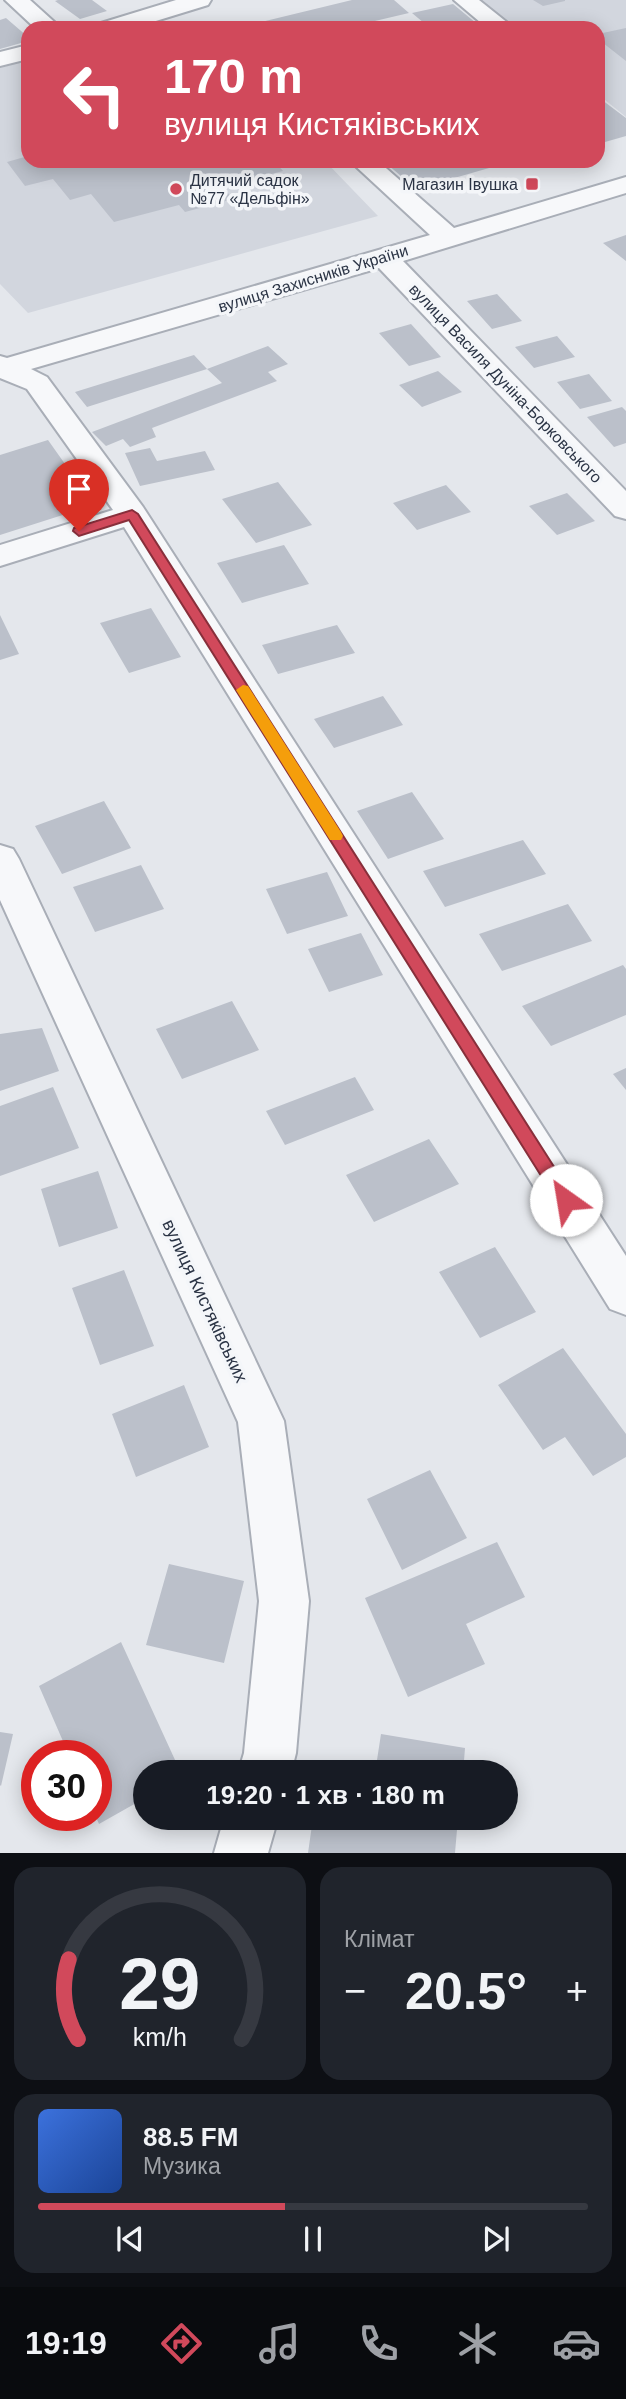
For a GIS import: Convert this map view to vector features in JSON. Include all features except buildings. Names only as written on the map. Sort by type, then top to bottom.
[{"type":"street","points":[[16,0],[41,21]]},
{"type":"street","points":[[148,21],[200,0]]},
{"type":"street","points":[[466,0],[493,21]]},
{"type":"street","points":[[0,59],[21,54]]},
{"type":"street","points":[[371,168],[449,238]]},
{"type":"street","name":"вулиця Захисників України","points":[[1,367],[385,258],[626,185]]},
{"type":"street","name":"вулиця Василя Дуніна-Борковського","points":[[385,258],[626,509]]},
{"type":"street","points":[[1,367],[37,383],[132,514],[626,1295]]},
{"type":"street","points":[[0,556],[132,514]]},
{"type":"street","name":"вулиця Кистяківських","points":[[0,859],[261,1421],[284,1601],[268,1760]]},
{"type":"street","points":[[242,1853],[248,1830]]},
{"type":"shaded area","points":[[476,0],[626,0],[626,117],[605,100],[605,21],[503,21]]},
{"type":"shaded area","name":"Дитячий садок №77 «Дельфін»","points":[[21,62],[21,168],[332,168],[378,216],[28,313],[0,284],[0,68]]},
{"type":"slow traffic","points":[[243,690],[335,836]]},
{"type":"place","name":"Магазин Івушка","points":[[532,184]]},
{"type":"place","name":"Дитячий садок №77 «Дельфін»","points":[[176,189]]},
{"type":"route","points":[[79,531],[132,514],[566,1200]]}]
